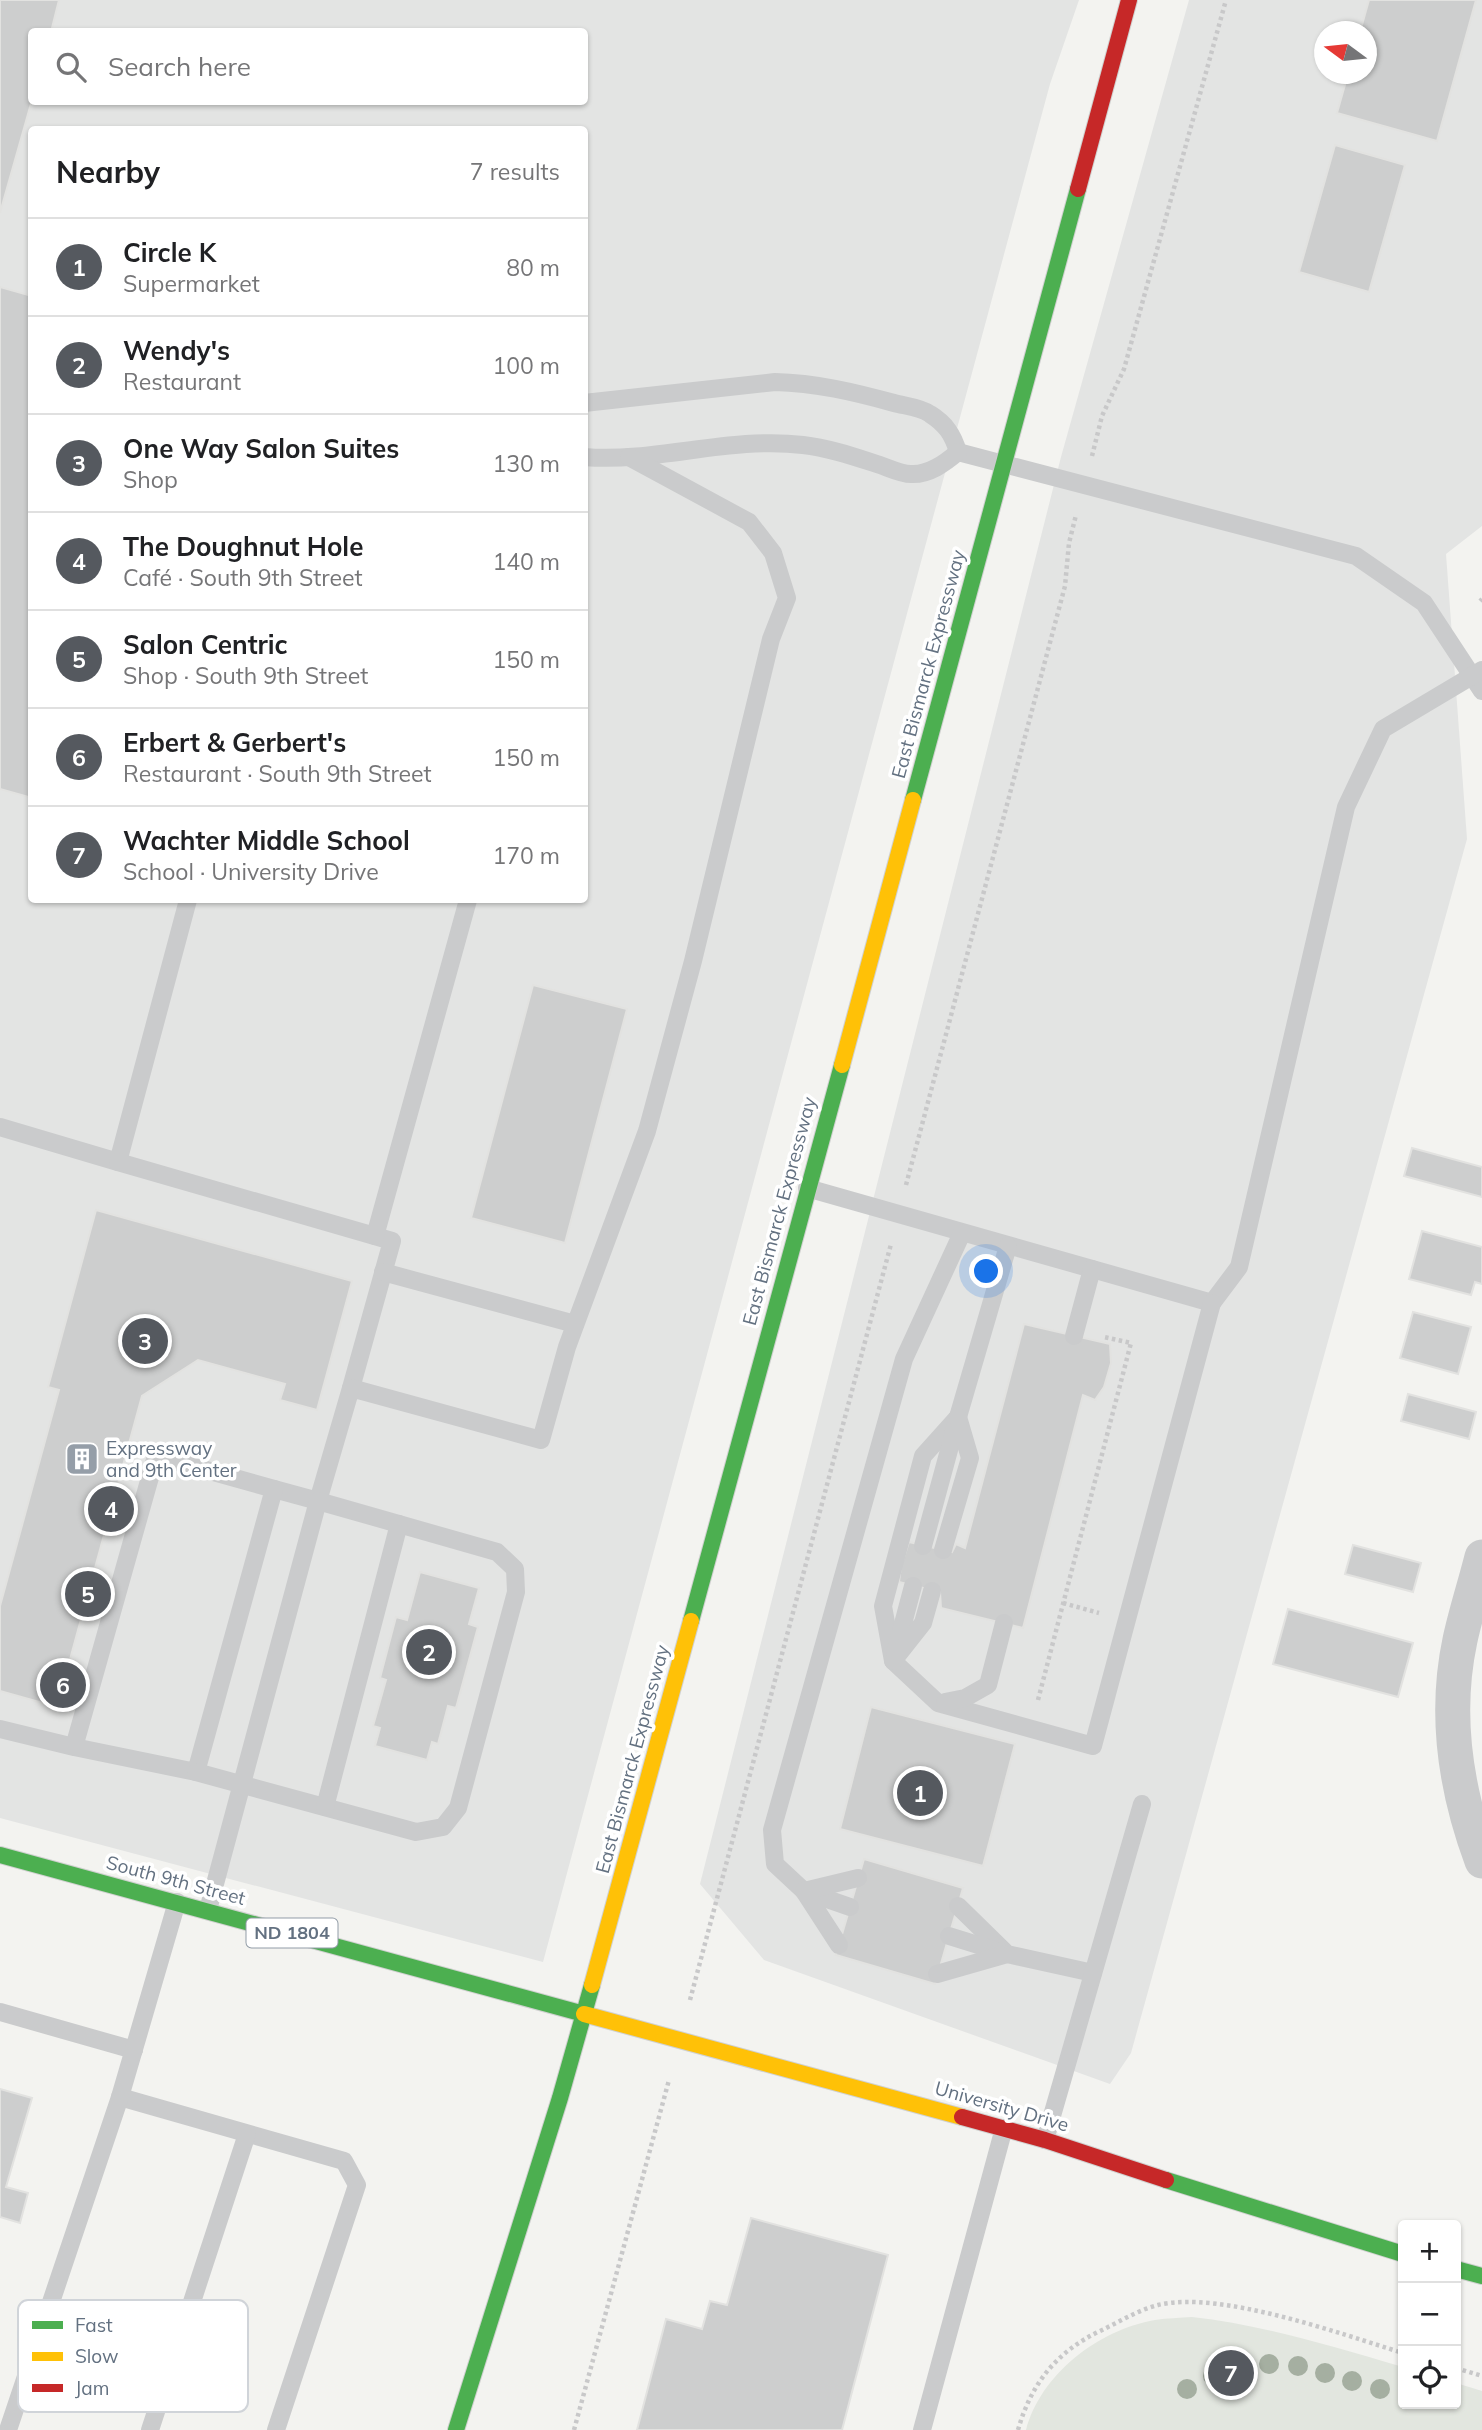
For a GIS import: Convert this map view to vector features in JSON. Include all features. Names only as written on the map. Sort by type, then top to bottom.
[{"type":"main road","name":"East Bismarck Expressway","points":[[456,2430],[584,2014],[1129,0]]},
{"type":"main road","name":"South 9th Street","points":[[0,1855],[584,2014]]},
{"type":"main road","name":"University Drive","points":[[584,2014],[1045,2140],[1284,2219],[1398,2253]]},
{"type":"main road","points":[[1461,2270],[1482,2276]]},
{"type":"street","points":[[1482,1557],[1460,1641],[1453,1689],[1453,1734],[1458,1777],[1467,1821],[1482,1861]]},
{"type":"lane","points":[[588,402],[775,382],[813,384],[927,411],[953,436],[958,452]]},
{"type":"lane","points":[[588,457],[629,457],[776,443],[831,450],[911,474],[929,471],[944,464],[958,452]]},
{"type":"lane","points":[[958,452],[1356,556],[1424,603],[1479,679],[1383,729],[1346,807],[1239,1267],[1212,1303],[1093,1746],[938,1703],[893,1661],[883,1606],[919,1469],[923,1456],[958,1417]]},
{"type":"lane","points":[[351,1388],[541,1440],[575,1324],[647,1131],[693,961],[773,632],[787,598],[773,553],[749,522],[629,457]]},
{"type":"lane","points":[[118,1163],[187,903]]},
{"type":"lane","points":[[375,1236],[467,903]]},
{"type":"lane","points":[[0,1127],[391,1241],[240,1784],[208,1910]]},
{"type":"lane","points":[[807,1188],[1212,1303]]},
{"type":"lane","points":[[839,1945],[804,1891],[775,1864],[772,1830],[904,1359],[962,1233]]},
{"type":"lane","points":[[923,1546],[1008,1246]]},
{"type":"lane","points":[[1075,1333],[1092,1269]]},
{"type":"lane","points":[[383,1272],[575,1324]]},
{"type":"lane","points":[[943,1550],[970,1458],[958,1417]]},
{"type":"lane","points":[[0,1729],[74,1747],[196,1772],[416,1832],[443,1827],[458,1808],[516,1592],[515,1569],[498,1552],[156,1456],[74,1747]]},
{"type":"lane","points":[[196,1772],[274,1489]]},
{"type":"lane","points":[[325,1807],[399,1524]]},
{"type":"lane","points":[[893,1661],[913,1586]]},
{"type":"lane","points":[[893,1661],[923,1623],[932,1591]]},
{"type":"lane","points":[[938,1703],[965,1698],[988,1685],[1004,1623]]},
{"type":"lane","points":[[1045,2140],[1142,1804]]},
{"type":"lane","points":[[804,1891],[858,1878]]},
{"type":"lane","points":[[804,1891],[850,1907]]},
{"type":"lane","points":[[52,2300],[120,2097],[177,1902]]},
{"type":"lane","points":[[958,1906],[1007,1954]]},
{"type":"lane","points":[[949,1936],[1007,1954],[1093,1973]]},
{"type":"lane","points":[[937,1975],[1007,1954]]},
{"type":"lane","points":[[0,2012],[134,2050]]},
{"type":"lane","points":[[120,2097],[344,2161],[357,2185],[276,2430]]},
{"type":"lane","points":[[922,2430],[1004,2128]]},
{"type":"lane","points":[[193,2300],[247,2134]]},
{"type":"lane","points":[[8,2430],[18,2400]]},
{"type":"lane","points":[[150,2430],[156,2412]]},
{"type":"path","points":[[1102,416],[1124,369],[1226,0]]},
{"type":"path","points":[[1031,1728],[1131,1343],[1075,1333]]},
{"type":"path","points":[[574,2430],[654,2137]]},
{"type":"path","points":[[1018,2430],[1025,2404],[1038,2381],[1059,2358],[1084,2339],[1159,2305],[1187,2303],[1256,2311],[1398,2352]]},
{"type":"path","points":[[1461,2370],[1482,2376]]},
{"type":"shaded area","points":[[0,0],[1079,0],[1050,84],[543,1962],[0,1818]]},
{"type":"shaded area","points":[[1189,0],[1482,0],[1482,526],[1446,554],[1467,839],[1131,2053],[1110,2084],[764,1960],[700,1884],[1061,457]]},
{"type":"shaded area","points":[[1192,2317],[1272,2331],[1398,2366],[1398,2409],[1461,2409],[1461,2385],[1482,2391],[1482,2430],[1026,2430],[1044,2391],[1058,2373],[1075,2358],[1093,2344],[1113,2334],[1134,2325],[1160,2319]]},
{"type":"building","points":[[0,0],[59,0],[52,28],[28,28],[28,105],[31,105],[0,213]]},
{"type":"building","points":[[1369,0],[1476,0],[1437,141],[1337,113],[1345,84],[1377,84],[1377,21],[1363,21]]},
{"type":"building","points":[[1335,145],[1405,165],[1369,292],[1299,272]]},
{"type":"building","points":[[0,287],[28,295],[28,797],[0,789]]},
{"type":"building","points":[[533,985],[627,1009],[565,1243],[471,1218]]},
{"type":"building","points":[[1412,1148],[1482,1167],[1482,1197],[1404,1176]]},
{"type":"building","name":"Expressway and 9th Center","points":[[96,1210],[352,1281],[317,1410],[280,1400],[285,1384],[198,1360],[142,1396],[57,1707],[0,1691],[0,1606],[59,1390],[48,1387]]},
{"type":"building","points":[[1422,1231],[1482,1247],[1482,1284],[1475,1282],[1471,1295],[1409,1279]]},
{"type":"building","points":[[1413,1312],[1471,1327],[1458,1374],[1400,1358]]},
{"type":"building","points":[[1024,1324],[1110,1344],[1111,1363],[1104,1387],[1095,1400],[1083,1395],[1023,1628],[941,1608],[940,1592],[899,1582],[909,1542],[952,1552],[956,1544],[965,1548]]},
{"type":"building","points":[[1408,1394],[1476,1412],[1469,1439],[1401,1421]]},
{"type":"building","points":[[1353,1545],[1421,1563],[1413,1592],[1345,1574]]},
{"type":"building","points":[[420,1572],[479,1588],[469,1624],[478,1627],[456,1708],[448,1706],[438,1744],[432,1742],[427,1760],[375,1746],[380,1728],[373,1726],[386,1680],[380,1678],[396,1617],[407,1620]]},
{"type":"building","points":[[1288,1609],[1413,1643],[1398,1697],[1273,1664]]},
{"type":"building","points":[[871,1707],[1015,1744],[983,1866],[840,1829]]},
{"type":"building","points":[[864,1859],[963,1888],[935,1984],[836,1955]]},
{"type":"building","points":[[0,2089],[32,2098],[6,2187],[28,2193],[20,2223],[0,2217]]},
{"type":"building","points":[[751,2218],[888,2255],[842,2430],[637,2430],[666,2319],[702,2329],[710,2301],[727,2305]]},
{"type":"traffic: fast","points":[[913,800],[1078,189]]},
{"type":"traffic: fast","points":[[691,1621],[842,1065]]},
{"type":"traffic: fast","points":[[0,1855],[584,2014]]},
{"type":"traffic: fast","points":[[456,2430],[560,2098],[592,1985]]},
{"type":"traffic: fast","points":[[1166,2180],[1398,2252]]},
{"type":"traffic: fast","points":[[1461,2270],[1482,2276]]},
{"type":"traffic: slow","points":[[842,1065],[913,800]]},
{"type":"traffic: slow","points":[[592,1985],[691,1621]]},
{"type":"traffic: slow","points":[[584,2014],[962,2117]]},
{"type":"traffic: jam","points":[[1078,189],[1129,0]]},
{"type":"traffic: jam","points":[[962,2117],[1045,2140],[1166,2180]]},
{"type":"place","name":"One Way Salon Suites","points":[[145,1341]]},
{"type":"place","name":"Expressway and 9th Center","points":[[82,1459]]},
{"type":"place","name":"The Doughnut Hole","points":[[111,1509]]},
{"type":"place","name":"Salon Centric","points":[[88,1594]]},
{"type":"place","name":"Wendy's","points":[[429,1652]]},
{"type":"place","name":"Erbert & Gerbert's","points":[[63,1685]]},
{"type":"place","name":"Circle K","points":[[920,1793]]},
{"type":"place","name":"Wachter Middle School","points":[[1231,2373]]}]
